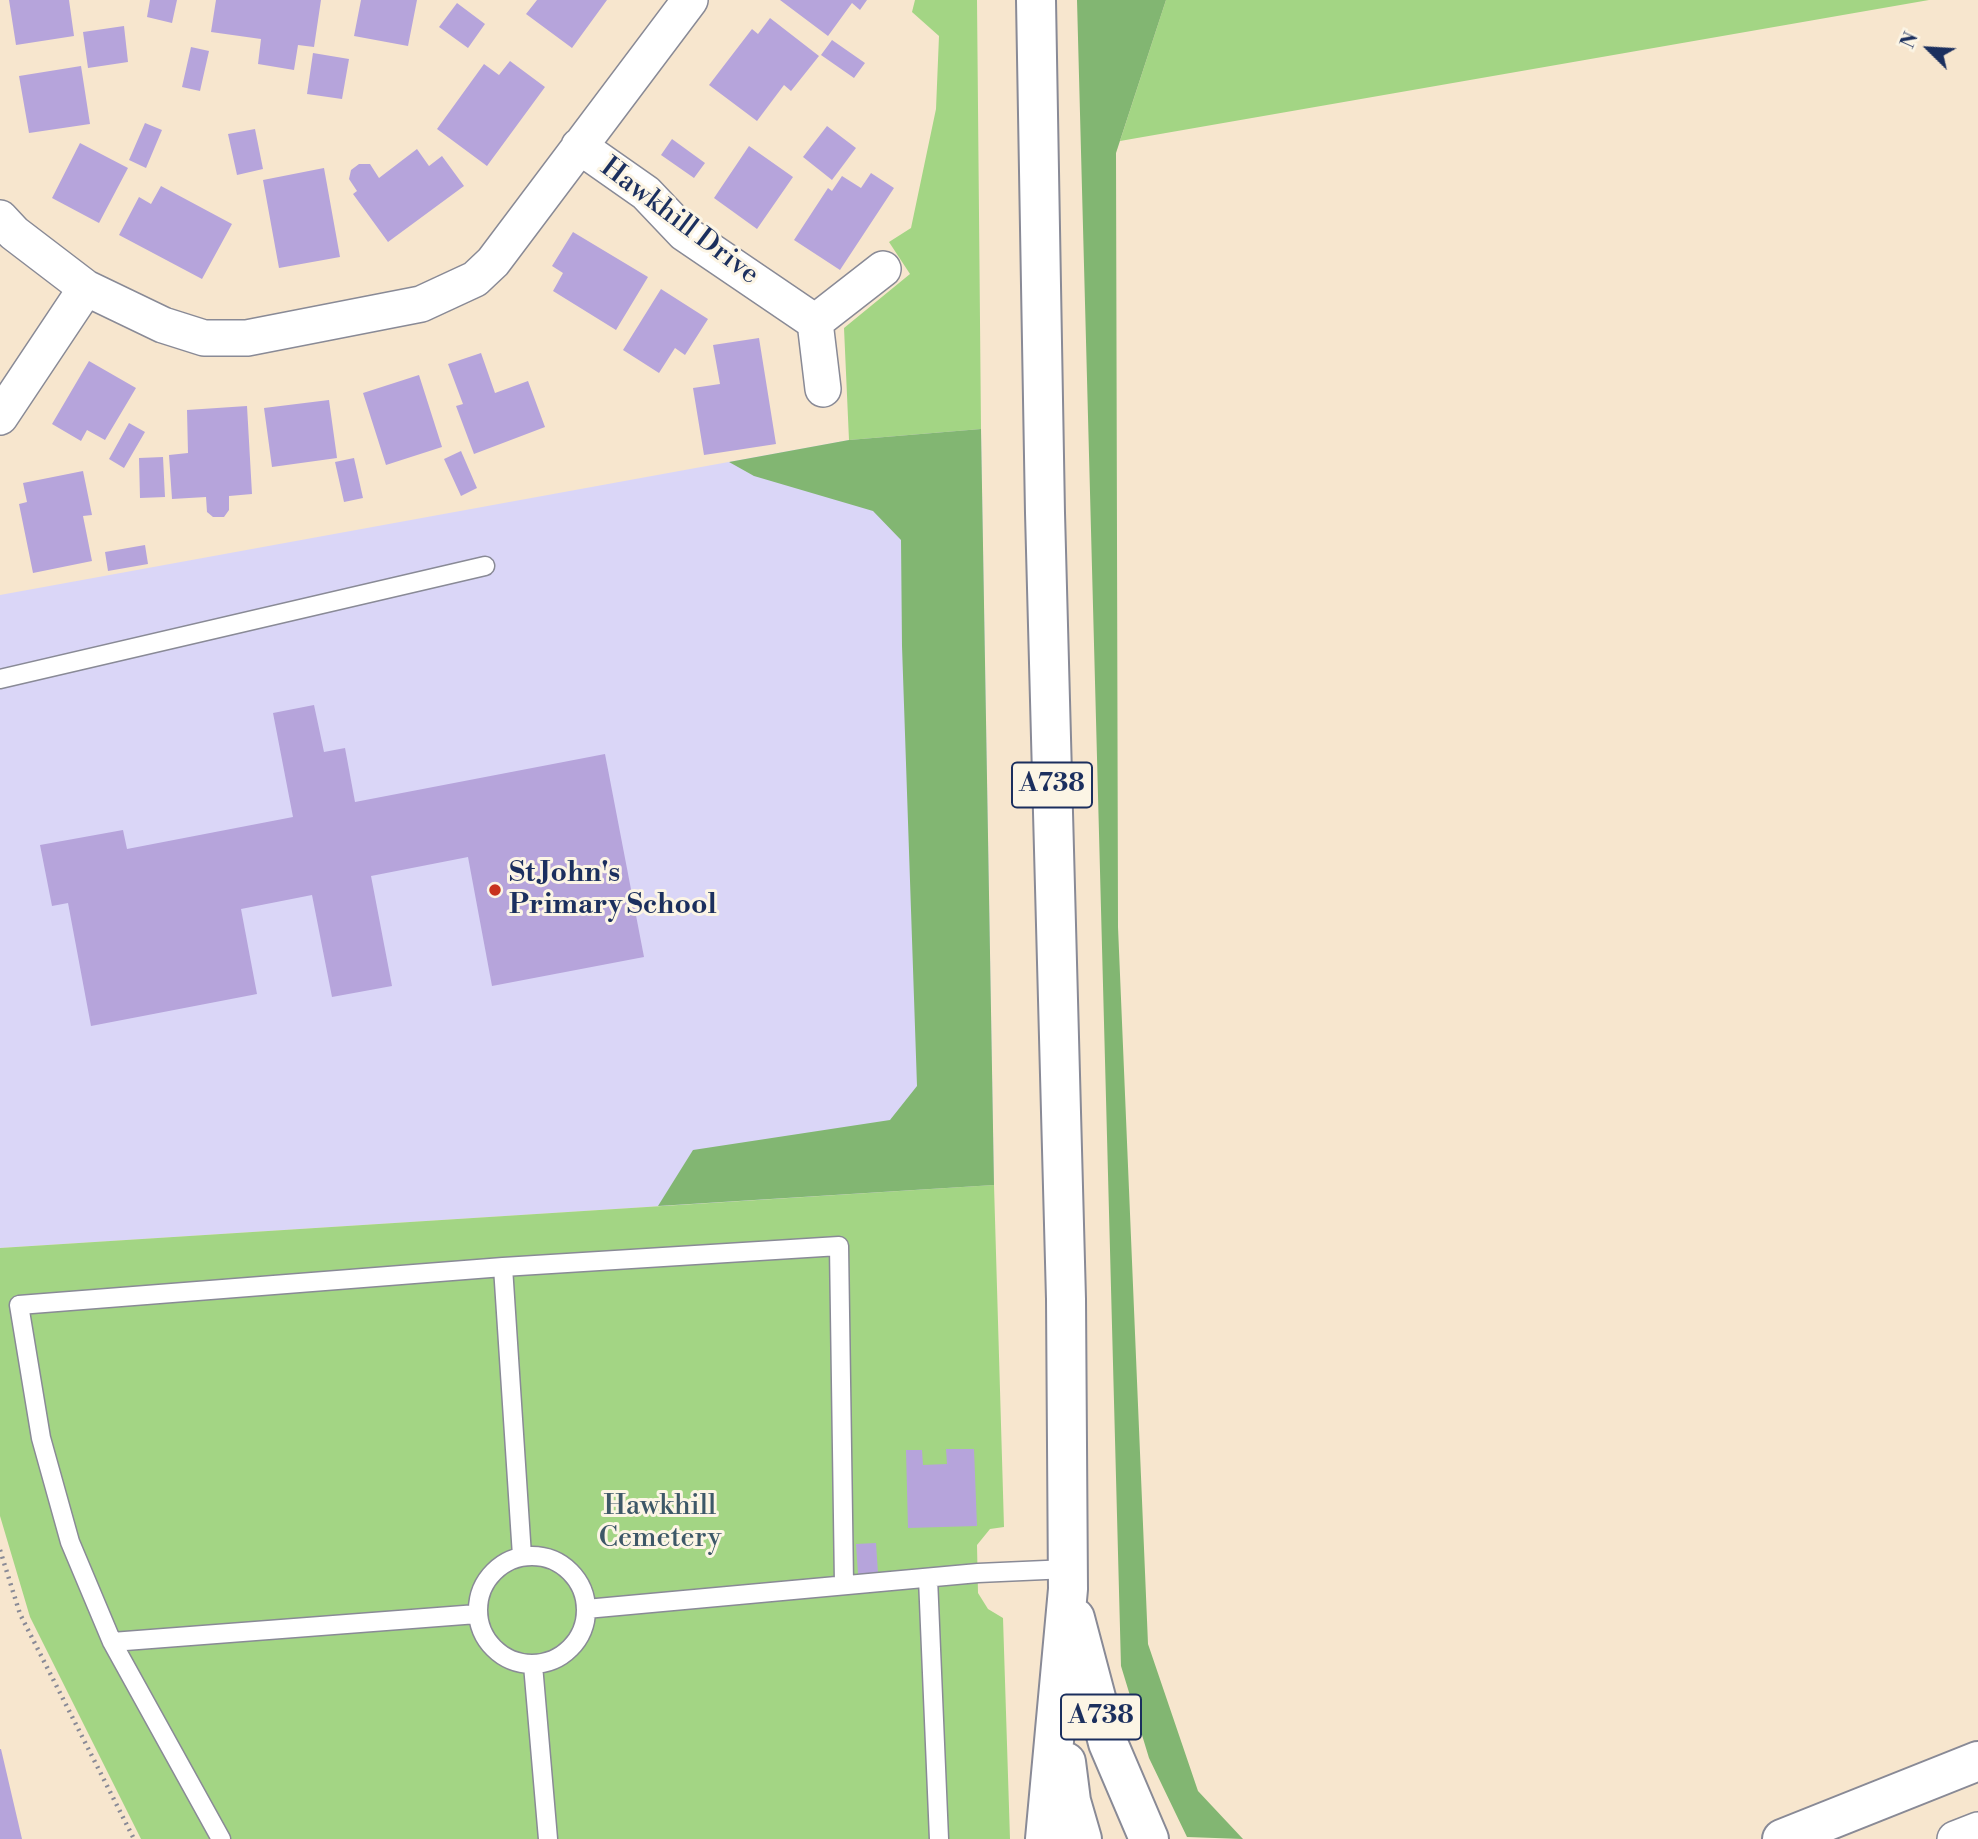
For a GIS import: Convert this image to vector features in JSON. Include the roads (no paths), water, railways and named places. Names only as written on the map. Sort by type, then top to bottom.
[{"type":"main road","name":"A738","points":[[1036,0],[1045,499],[1066,1300],[1068,1579],[1058,1709],[1071,1801],[1082,1839]]},
{"type":"main road","name":"A738","points":[[1068,1579],[1108,1743],[1149,1839]]},
{"type":"main road","points":[[1045,1839],[1058,1709]]},
{"type":"main road","points":[[1783,1839],[1978,1761]]},
{"type":"street","points":[[0,218],[14,233],[86,288],[163,325],[204,338],[247,338],[422,304],[451,293],[475,279],[493,262],[690,0]]},
{"type":"street","name":"Hawkhill Drive","points":[[579,146],[646,193],[684,233],[815,322]]},
{"type":"street","points":[[823,389],[815,322],[883,269]]},
{"type":"street","points":[[0,417],[86,288]]},
{"type":"street","points":[[1955,1839],[1978,1830]]},
{"type":"lane","points":[[0,679],[485,566]]},
{"type":"lane","points":[[222,1839],[113,1642],[66,1529],[41,1438],[19,1305],[503,1267],[839,1247],[844,1584]]},
{"type":"lane","points":[[503,1267],[522,1556]]},
{"type":"lane","points":[[522,1556],[541,1556],[559,1562],[578,1583],[586,1609],[584,1626],[576,1642],[564,1654],[533,1665],[500,1655],[488,1643],[477,1614],[485,1582],[501,1565],[522,1556]]},
{"type":"lane","points":[[928,1578],[939,1839]]},
{"type":"lane","points":[[586,1609],[928,1578],[1068,1579]]},
{"type":"lane","points":[[113,1642],[477,1614]]},
{"type":"lane","points":[[533,1665],[548,1839]]},
{"type":"place","name":"St John's Primary School","points":[[495,890]]},
{"type":"park label","name":"Hawkhill Cemetery","points":[[660,1523]]}]
